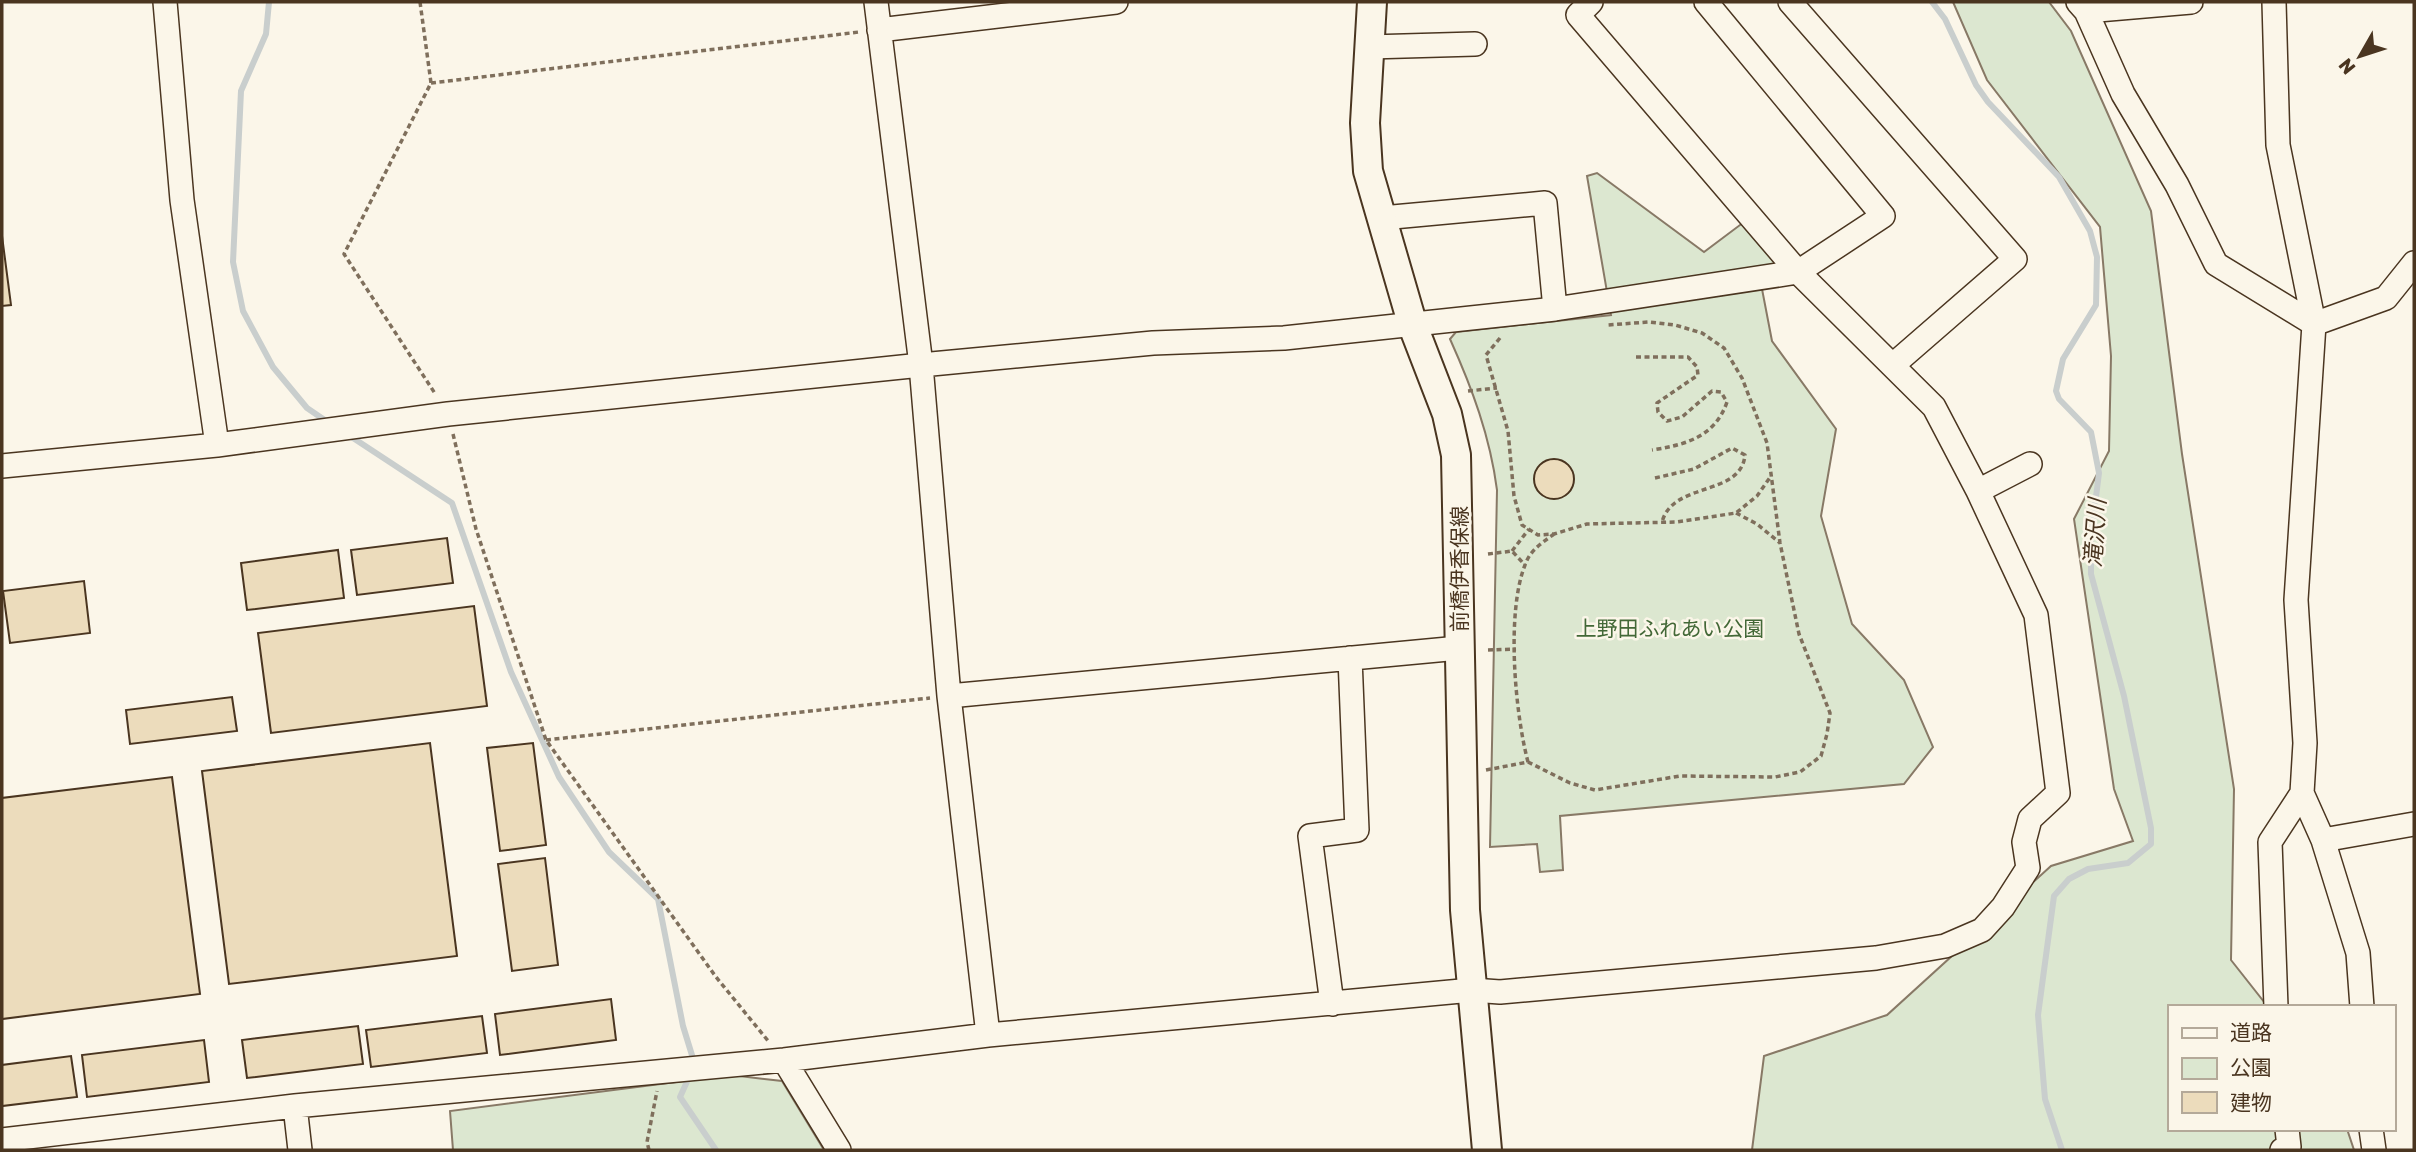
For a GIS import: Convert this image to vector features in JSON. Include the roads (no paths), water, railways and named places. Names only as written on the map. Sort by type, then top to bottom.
[{"type":"main road","name":"前橋伊香保線","points":[[1372,2],[1365,123],[1368,171],[1413,326],[1447,414],[1456,455],[1459,495],[1459,648],[1465,910],[1487,1150]]},
{"type":"street","points":[[165,2],[182,200],[217,445]]},
{"type":"street","points":[[876,2],[921,365],[950,696],[988,1035]]},
{"type":"street","points":[[878,30],[1116,2]]},
{"type":"street","points":[[2,1140],[295,1107],[784,1060],[988,1035],[1472,990],[1500,992],[1877,958],[1945,946],[1982,930],[2003,907],[2028,868],[2024,842],[2030,819],[2058,793],[2036,615],[1978,491],[1934,407],[1798,272],[1578,15],[1591,2]]},
{"type":"street","points":[[2,466],[217,445],[448,414],[921,365],[1153,343],[1284,338],[1413,326],[1555,309],[1798,272],[1883,216],[1706,2]]},
{"type":"street","points":[[1790,2],[2015,259],[1894,365]]},
{"type":"street","points":[[2190,2],[2082,6],[2123,94],[2177,185],[2216,264],[2314,324]]},
{"type":"street","points":[[2274,2],[2278,145],[2314,324],[2296,600],[2305,743],[2302,793],[2323,840],[2358,953],[2362,1005]]},
{"type":"street","points":[[1369,47],[1475,44]]},
{"type":"street","points":[[1382,218],[1545,203],[1555,309]]},
{"type":"street","points":[[2314,324],[2386,298],[2414,264]]},
{"type":"street","points":[[1978,491],[2030,464]]},
{"type":"street","points":[[950,696],[1459,648]]},
{"type":"street","points":[[1332,1004],[1310,836],[1357,830],[1350,658]]},
{"type":"street","points":[[2276,1005],[2270,842],[2302,793]]},
{"type":"street","points":[[2323,840],[2414,824]]},
{"type":"street","points":[[784,1060],[839,1150]]},
{"type":"street","points":[[295,1107],[300,1150]]},
{"type":"street","points":[[2282,1150],[2289,1147],[2287,1131]]},
{"type":"street","points":[[2371,1131],[2374,1150]]},
{"type":"waterway","points":[[269,2],[266,34],[241,91],[233,262],[243,311],[273,367],[307,408],[329,423]]},
{"type":"waterway","name":"滝沢川","points":[[1932,2],[1945,19],[1976,85],[1988,102],[2059,177],[2090,231],[2097,257],[2096,305],[2063,359],[2056,391],[2059,399],[2091,432],[2099,473],[2091,537],[2091,574],[2124,696],[2151,828],[2151,844],[2128,863],[2088,869],[2069,879],[2054,896],[2038,1015],[2045,1099],[2062,1150]]},
{"type":"waterway","points":[[347,434],[452,503],[511,672],[559,777],[609,852],[658,899],[683,1026],[695,1065]]},
{"type":"waterway","points":[[690,1075],[680,1097],[716,1150]]},
{"type":"park label","name":"上野田ふれあい公園","points":[[1670,628]]}]
